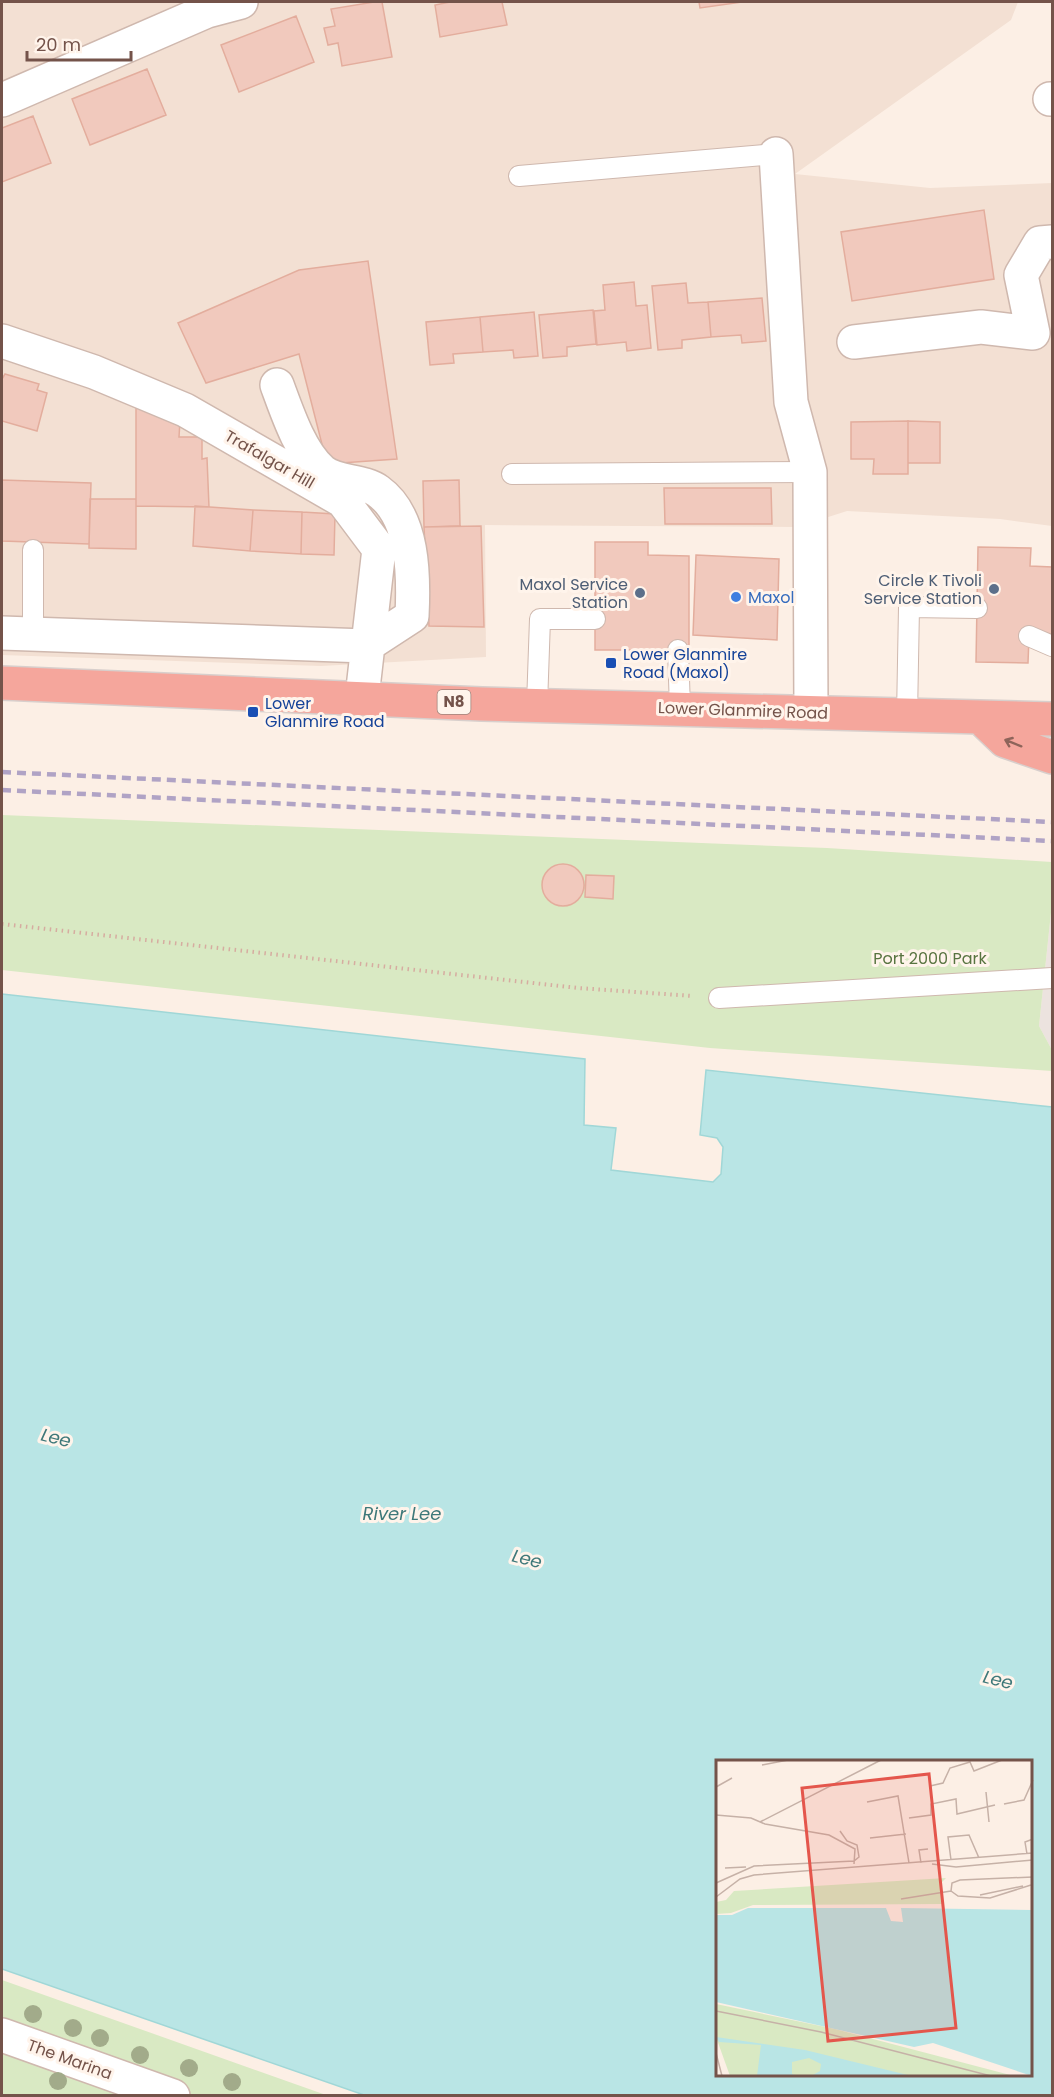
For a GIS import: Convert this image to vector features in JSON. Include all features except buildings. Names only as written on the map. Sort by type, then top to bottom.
[{"type":"highway","name":"Lower Glanmire Road","points":[[2,683],[537,705],[1053,718]]},
{"type":"highway","points":[[980,717],[1005,741],[1053,757]]},
{"type":"street","points":[[2,100],[207,11],[242,2]]},
{"type":"street","points":[[776,154],[791,402],[810,472],[811,711]]},
{"type":"street","points":[[854,342],[981,327],[1033,333],[1021,275],[1040,243],[1053,242]]},
{"type":"street","name":"Trafalgar Hill","points":[[2,341],[94,372],[185,410],[343,501],[379,549],[366,646],[362,697]]},
{"type":"street","points":[[17,633],[366,646],[412,615],[414,584],[402,519],[378,490],[322,472],[294,431],[277,385]]},
{"type":"street","name":"The Marina","points":[[2,2035],[173,2096]]},
{"type":"lane","points":[[519,176],[776,154]]},
{"type":"lane","points":[[512,474],[810,472]]},
{"type":"lane","points":[[17,633],[33,550]]},
{"type":"lane","points":[[907,716],[909,607],[977,608]]},
{"type":"lane","points":[[537,705],[540,619],[595,619]]},
{"type":"lane","points":[[1029,636],[1053,646]]},
{"type":"lane","points":[[678,650],[680,708]]},
{"type":"lane","points":[[719,998],[1053,978]]},
{"type":"path","points":[[2,924],[566,987],[719,998]]},
{"type":"shaded area","points":[[2,2],[1018,2],[1011,20],[795,174],[930,188],[1052,183],[1052,526],[1000,519],[847,511],[797,527],[485,525],[486,657],[321,666],[2,655]]},
{"type":"shaded area","points":[[1052,903],[1052,1050],[1039,1026]]},
{"type":"green space","name":"Port 2000 Park","points":[[2,815],[827,848],[1052,862],[1052,903],[1039,1026],[1052,1050],[1052,1071],[710,1048],[2,970]]},
{"type":"green space","points":[[2,1980],[326,2095],[2,2096]]},
{"type":"water","name":"River Lee","points":[[2,994],[585,1059],[584,1125],[616,1128],[611,1170],[713,1182],[721,1174],[723,1147],[717,1138],[700,1135],[706,1070],[1052,1107],[1052,2095],[364,2095],[2,1969]]},
{"type":"railway","points":[[2,772],[1052,822]]},
{"type":"railway","points":[[2,790],[1052,841]]},
{"type":"place","name":"Circle K Tivoli Service Station","points":[[994,589]]},
{"type":"place","name":"Maxol Service Station","points":[[640,593]]},
{"type":"place","name":"Maxol","points":[[736,597]]},
{"type":"place","name":"Lower Glanmire Road (Maxol)","points":[[611,663]]},
{"type":"place","name":"Lower Glanmire Road","points":[[253,712]]},
{"type":"water label","name":"Lee","points":[[56,1438]]},
{"type":"water label","name":"Lee","points":[[527,1559]]},
{"type":"water label","name":"Lee","points":[[998,1680]]}]
